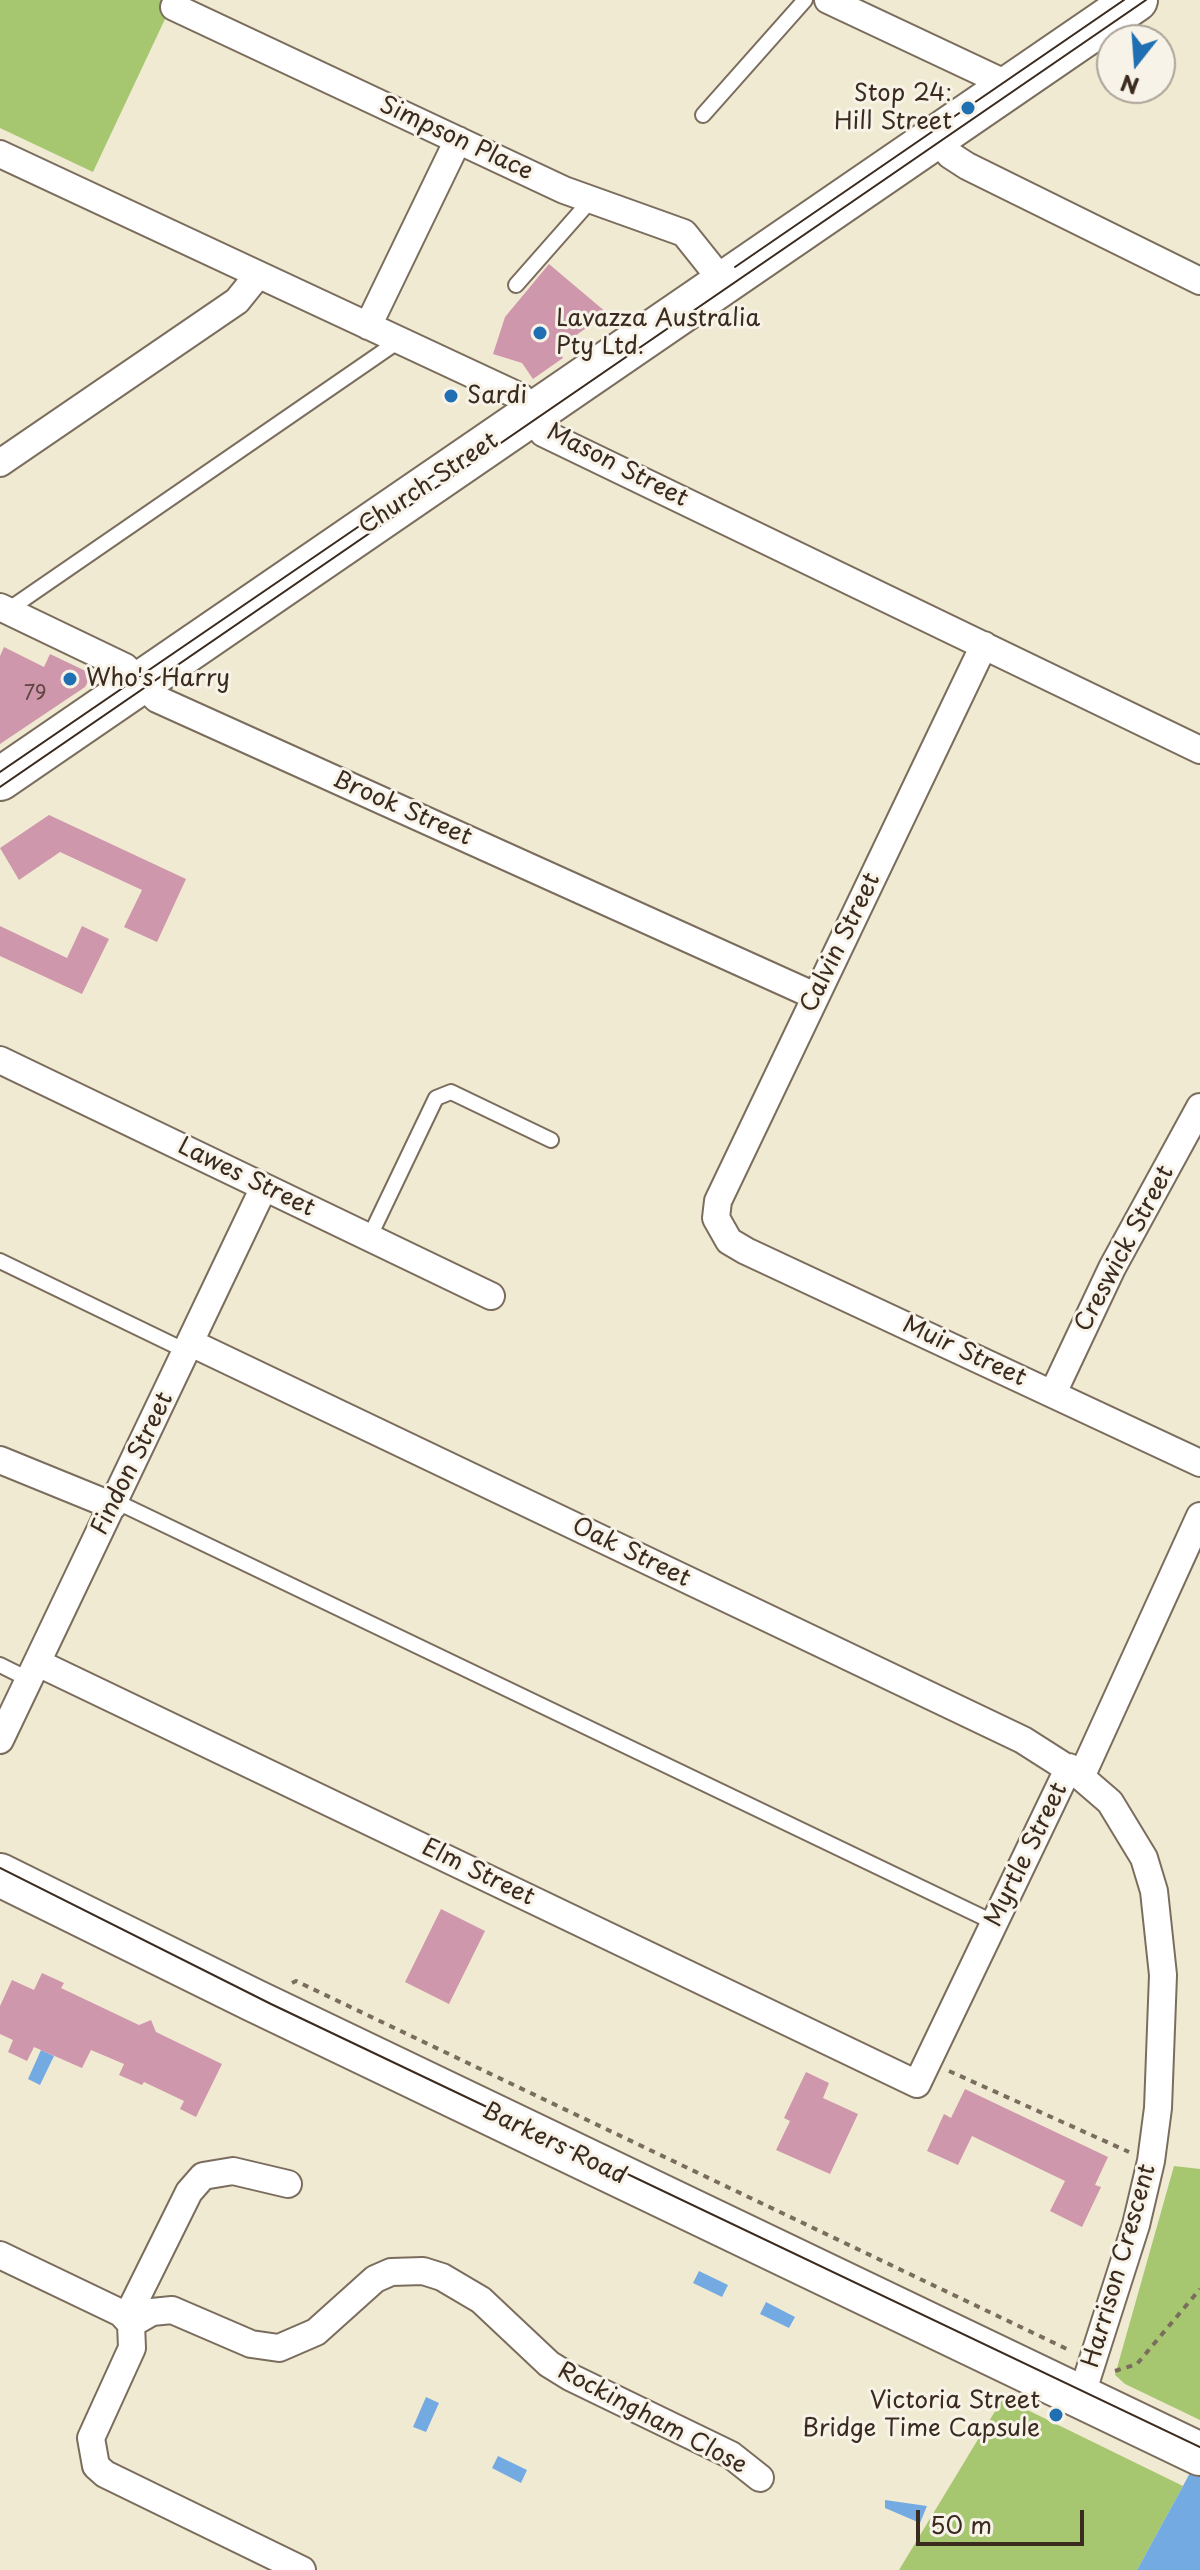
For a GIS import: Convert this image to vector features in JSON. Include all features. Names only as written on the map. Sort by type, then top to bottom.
[{"type":"main road","name":"Church Street","points":[[0,779],[1136,0]]},
{"type":"main road","name":"Barkers Road","points":[[0,1875],[253,2000],[1102,2393],[1200,2454]]},
{"type":"street","points":[[833,1],[1011,86]]},
{"type":"street","name":"Simpson Place","points":[[174,7],[590,201],[684,233],[724,283]]},
{"type":"street","points":[[936,137],[950,155],[967,166],[1200,281]]},
{"type":"street","points":[[368,326],[458,140]]},
{"type":"street","name":"Mason Street","points":[[0,154],[521,397],[543,433],[1200,750]]},
{"type":"street","points":[[0,463],[237,301],[258,275]]},
{"type":"street","name":"Brook Street","points":[[3,611],[125,667],[157,699],[815,996]]},
{"type":"street","name":"Calvin Street","points":[[729,1241],[716,1218],[718,1201],[984,645]]},
{"type":"street","name":"Lawes Street","points":[[0,1060],[491,1296]]},
{"type":"street","name":"Creswick Street","points":[[1053,1393],[1112,1268],[1200,1107]]},
{"type":"street","name":"Findon Street","points":[[0,1740],[264,1187]]},
{"type":"street","name":"Muir Street","points":[[729,1241],[1200,1463]]},
{"type":"street","name":"Oak Street","points":[[188,1347],[1023,1740],[1075,1772]]},
{"type":"street","points":[[6,1463],[59,1481],[111,1509]]},
{"type":"street","name":"Myrtle Street","points":[[917,2084],[1200,1516]]},
{"type":"street","name":"Elm Street","points":[[34,1671],[917,2084]]},
{"type":"street","name":"Harrison Crescent","points":[[1075,1772],[1110,1802],[1144,1858],[1157,1905],[1163,1975],[1158,2108],[1151,2161],[1102,2393]]},
{"type":"street","points":[[288,2184],[233,2171],[203,2176],[189,2192],[129,2321],[132,2348],[91,2438],[96,2466],[105,2474],[302,2570]]},
{"type":"street","points":[[0,2255],[129,2321]]},
{"type":"street","name":"Rockingham Close","points":[[129,2321],[152,2312],[172,2310],[251,2344],[279,2348],[316,2332],[375,2279],[391,2272],[423,2271],[452,2282],[489,2306],[549,2364],[570,2377],[731,2455],[760,2478]]},
{"type":"lane","points":[[703,115],[805,0]]},
{"type":"lane","points":[[516,285],[590,201]]},
{"type":"lane","points":[[3,611],[400,340]]},
{"type":"lane","points":[[369,1238],[436,1098],[451,1092],[551,1140]]},
{"type":"lane","points":[[0,1261],[188,1347]]},
{"type":"lane","points":[[111,1509],[995,1923]]},
{"type":"lane","points":[[0,1665],[34,1671]]},
{"type":"path","points":[[296,1981],[1064,2347]]},
{"type":"path","points":[[949,2071],[1132,2154]]},
{"type":"path","points":[[1102,2393],[1137,2364],[1200,2289]]},
{"type":"green space","points":[[0,0],[174,0],[93,172],[0,128]]},
{"type":"green space","points":[[1174,2166],[1200,2169],[1200,2420],[1125,2384],[1115,2375]]},
{"type":"green space","points":[[1003,2398],[1183,2486],[1137,2570],[899,2570]]},
{"type":"water","points":[[41,2050],[54,2056],[40,2085],[28,2079]]},
{"type":"water","points":[[699,2271],[728,2285],[722,2297],[693,2283]]},
{"type":"water","points":[[766,2302],[795,2317],[789,2328],[760,2314]]},
{"type":"water","points":[[426,2397],[439,2403],[426,2432],[413,2427]]},
{"type":"water","points":[[1200,2454],[1200,2570],[1137,2570],[1183,2486]]},
{"type":"water","points":[[498,2456],[527,2470],[521,2483],[492,2468]]},
{"type":"water","points":[[885,2500],[927,2506],[920,2523],[885,2508]]},
{"type":"building","name":"Lavazza Australia Pty Ltd.","points":[[549,264],[607,313],[557,349],[563,358],[533,379],[522,363],[493,354],[505,317]]},
{"type":"building","points":[[4,647],[44,667],[50,654],[92,674],[85,687],[0,744],[0,656]]},
{"type":"building","points":[[49,815],[186,879],[157,942],[124,927],[142,890],[60,852],[19,880],[0,848]]},
{"type":"building","points":[[0,926],[67,958],[82,926],[109,939],[82,994],[0,956]]},
{"type":"building","points":[[441,1909],[485,1931],[449,2004],[405,1982]]},
{"type":"building","points":[[42,1973],[64,1983],[61,1988],[139,2025],[151,2020],[156,2032],[222,2064],[196,2117],[180,2109],[184,2101],[144,2082],[142,2085],[119,2075],[124,2064],[91,2050],[82,2068],[34,2047],[27,2061],[8,2052],[13,2040],[0,2034],[0,2006],[12,1980],[34,1990]]},
{"type":"building","points":[[806,2072],[829,2083],[823,2098],[858,2114],[830,2174],[776,2150],[790,2121],[784,2118]]},
{"type":"building","points":[[965,2089],[1108,2157],[1095,2185],[1101,2187],[1082,2227],[1050,2211],[1065,2181],[972,2136],[958,2165],[927,2151],[944,2114],[951,2118]]},
{"type":"tram line","points":[[735,267],[1124,0]]},
{"type":"tram line","points":[[0,787],[1146,0]]},
{"type":"tram line","points":[[0,772],[469,451]]},
{"type":"tram line","points":[[0,1868],[271,2004],[1200,2447]]},
{"type":"place","name":"Stop 24: Hill Street","points":[[968,108]]},
{"type":"place","name":"Lavazza Australia Pty Ltd.","points":[[540,333]]},
{"type":"place","name":"Sardi","points":[[451,396]]},
{"type":"place","name":"Who's Harry","points":[[70,679]]},
{"type":"place","name":"Victoria Street Bridge Time Capsule","points":[[1056,2415]]}]
